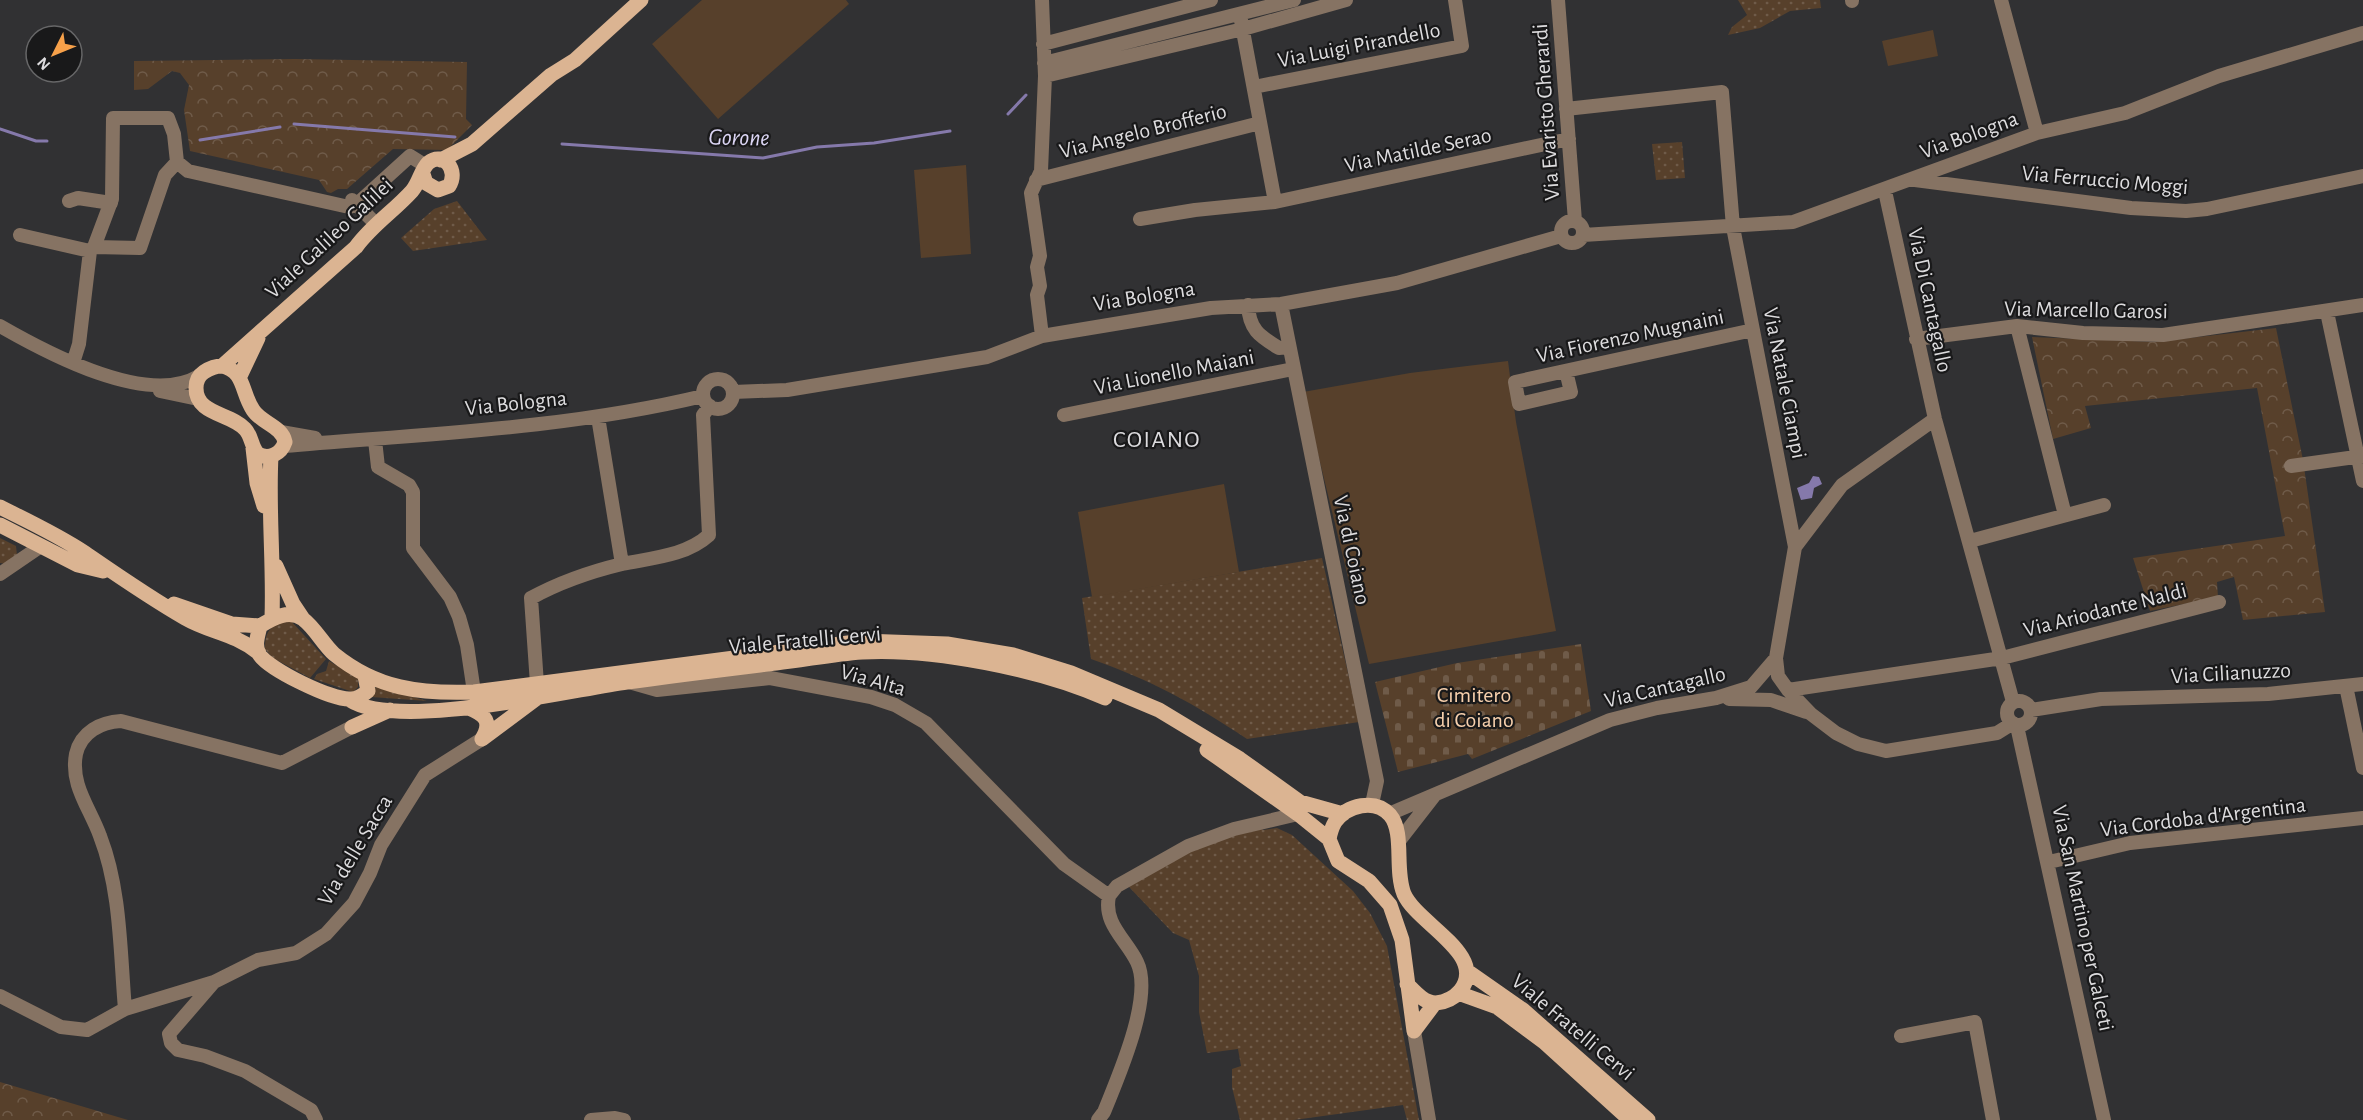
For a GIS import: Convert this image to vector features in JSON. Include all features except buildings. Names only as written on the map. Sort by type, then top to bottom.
[{"type":"main road","points":[[425,170],[433,161],[441,160],[472,144],[562,66],[570,54],[630,0]]},
{"type":"main road","points":[[562,66],[575,60],[641,0]]},
{"type":"main road","name":"Viale Galileo Galilei","points":[[425,170],[426,183],[433,189],[442,190],[449,186],[453,176],[452,168],[441,160]]},
{"type":"main road","name":"Viale Galileo Galilei","points":[[222,366],[356,247],[376,224],[413,190],[425,170]]},
{"type":"main road","points":[[240,376],[261,331]]},
{"type":"main road","points":[[259,653],[256,642],[266,622],[274,560],[269,522],[271,456],[282,439],[253,411],[240,376],[232,368],[212,367],[199,376],[196,386],[198,399],[208,409],[241,425],[249,436],[253,448],[257,483],[269,522]]},
{"type":"main road","points":[[253,448],[261,456],[271,456]]},
{"type":"main road","points":[[0,507],[54,534],[109,572],[154,598],[232,624],[266,622],[284,615],[303,619]]},
{"type":"main road","points":[[0,525],[78,565],[109,572]]},
{"type":"main road","name":"Viale Fratelli Cervi","points":[[274,560],[293,604],[303,619],[366,683],[431,693],[539,690],[627,682],[863,652],[943,656],[1010,668],[1065,683],[1153,719],[1231,766],[1298,814],[1329,839],[1338,861],[1369,881],[1390,905],[1402,940],[1414,1031]]},
{"type":"main road","name":"Viale Fratelli Cervi","points":[[154,598],[187,619],[242,640],[270,665],[300,681],[358,703],[392,710],[469,708],[539,690],[863,641],[947,644],[1013,656],[1071,673],[1159,710],[1230,753],[1300,802],[1343,814]]},
{"type":"main road","points":[[351,727],[363,718],[358,703],[366,683]]},
{"type":"main road","points":[[482,739],[539,690]]},
{"type":"main road","points":[[469,708],[483,714],[488,721],[487,730],[482,739]]},
{"type":"main road","points":[[351,727],[392,710]]},
{"type":"main road","points":[[1329,839],[1334,824],[1343,814],[1358,806],[1372,804],[1389,814]]},
{"type":"main road","name":"Viale Fratelli Cervi","points":[[1389,814],[1396,826],[1399,841],[1397,861],[1405,896],[1424,921],[1460,952],[1467,971],[1523,1011],[1648,1120]]},
{"type":"main road","points":[[1407,984],[1420,998],[1434,1003],[1448,1000],[1458,993],[1467,971]]},
{"type":"main road","name":"Viale Fratelli Cervi","points":[[1458,993],[1497,1007],[1535,1035],[1630,1120]]},
{"type":"main road","points":[[1414,1031],[1434,1003]]},
{"type":"street","points":[[1042,0],[1044,70],[1041,171],[1031,193],[1040,256],[1036,267],[1040,286],[1037,295],[1042,336]]},
{"type":"street","points":[[1043,44],[1211,0]]},
{"type":"street","points":[[1241,22],[1294,0]]},
{"type":"street","points":[[1044,70],[1241,22],[1346,0]]},
{"type":"street","name":"Via Luigi Pirandello","points":[[1254,87],[1462,46],[1455,0]]},
{"type":"street","name":"Via Evaristo Gherardi","points":[[1558,0],[1575,221]]},
{"type":"street","points":[[2001,0],[2037,133]]},
{"type":"street","points":[[1241,22],[1275,202]]},
{"type":"street","name":"Via Bologna","points":[[733,392],[788,390],[987,357],[1042,336],[1211,308],[1281,304],[1397,283],[1561,236],[1570,243],[1578,241],[1583,235],[1793,222],[1885,191],[2037,133],[2125,113],[2219,76],[2363,33]]},
{"type":"street","name":"Via Natale Ciampi","points":[[1566,109],[1722,92],[1733,226],[1795,547]]},
{"type":"street","points":[[73,363],[80,344],[92,249],[111,203],[113,118],[168,118],[174,134],[177,162],[188,171],[349,207],[356,205],[410,156],[425,170]]},
{"type":"street","name":"Via Angelo Brofferio","points":[[1036,180],[1260,123]]},
{"type":"street","name":"Via Matilde Serao","points":[[1140,219],[1195,210],[1275,202],[1569,139]]},
{"type":"street","points":[[20,236],[92,249],[140,248],[165,175],[177,162]]},
{"type":"street","points":[[1958,164],[1957,174],[1964,187]]},
{"type":"street","name":"Via Ferruccio Moggi","points":[[1913,179],[2131,208],[2186,211],[2207,209],[2363,176]]},
{"type":"street","name":"Via Di Cantagallo","points":[[1885,191],[1935,419]]},
{"type":"street","points":[[69,201],[78,198],[111,203]]},
{"type":"street","points":[[356,205],[376,224]]},
{"type":"street","points":[[1561,236],[1563,224],[1575,221],[1582,228],[1583,235]]},
{"type":"street","name":"Via di Coiano","points":[[1281,304],[1377,781],[1372,804]]},
{"type":"street","points":[[1248,305],[1249,322],[1253,328],[1279,348],[1289,346]]},
{"type":"street","name":"Via Marcello Garosi","points":[[1916,339],[2017,326],[2083,333],[2163,334],[2363,305]]},
{"type":"street","points":[[2327,312],[2361,456],[2363,482]]},
{"type":"street","points":[[0,326],[73,363],[157,391],[198,399]]},
{"type":"street","points":[[2017,326],[2066,515]]},
{"type":"street","name":"Via Fiorenzo Mugnaini","points":[[1566,371],[1570,392],[1519,404],[1515,382],[1753,330]]},
{"type":"street","name":"Via Lionello Maiani","points":[[1065,416],[1293,369]]},
{"type":"street","points":[[135,382],[167,387],[188,382],[199,376]]},
{"type":"street","name":"Via Bologna","points":[[282,439],[332,442],[375,440],[598,417],[706,401],[718,409],[726,406],[732,400],[733,392],[729,384],[718,378],[706,384],[706,401]]},
{"type":"street","points":[[539,690],[531,598],[561,581],[622,564],[664,557],[709,536],[704,415],[706,401]]},
{"type":"street","points":[[598,417],[622,564]]},
{"type":"street","points":[[1935,419],[2013,702],[2007,713],[2015,725]]},
{"type":"street","name":"Via Cantagallo","points":[[1389,814],[1610,720],[1657,708],[1716,698],[1751,687],[1763,676],[1776,658],[1795,547],[1842,485],[1935,419]]},
{"type":"street","points":[[375,440],[378,467],[409,485],[413,492],[413,548],[450,597],[459,617],[468,645],[474,692]]},
{"type":"street","points":[[2291,466],[2361,456]]},
{"type":"street","points":[[1970,541],[2104,506]]},
{"type":"street","points":[[0,574],[41,546]]},
{"type":"street","name":"Via Ariodante Naldi","points":[[1788,690],[2002,658],[2219,602]]},
{"type":"street","name":"Via Cilianuzzo","points":[[1776,658],[1778,676],[1811,714],[1836,733],[1858,744],[1886,750],[1997,733],[2015,725],[2025,724],[2031,714],[2101,699],[2268,694],[2363,684]]},
{"type":"street","name":"Via Alta","points":[[627,682],[657,690],[771,678],[871,698],[903,709],[926,723],[1064,864],[1109,896]]},
{"type":"street","points":[[2346,686],[2363,768]]},
{"type":"street","points":[[1716,698],[1771,700],[1811,714]]},
{"type":"street","points":[[2013,702],[2024,702],[2031,714]]},
{"type":"street","points":[[125,1009],[110,863],[99,833],[79,792],[74,769],[76,751],[88,733],[104,722],[121,721],[282,763],[351,727]]},
{"type":"street","name":"Via San Martino per Galceti","points":[[2015,725],[2023,747],[2049,862],[2104,1120]]},
{"type":"street","points":[[1997,733],[2023,747]]},
{"type":"street","name":"Via delle Sacca","points":[[316,1120],[310,1110],[245,1071],[178,1050],[171,1043],[170,1034],[214,982],[258,960],[296,953],[326,934],[354,903],[370,873],[381,845],[425,775],[482,739]]},
{"type":"street","name":"Via Cantagallo","points":[[1399,841],[1437,792]]},
{"type":"street","points":[[1098,1120],[1104,1112],[1134,1032],[1141,991],[1138,963],[1109,920],[1109,896],[1117,886],[1188,846],[1234,828],[1298,814]]},
{"type":"street","name":"Via Cordoba d'Argentina","points":[[2049,862],[2130,843],[2363,818]]},
{"type":"street","points":[[0,996],[61,1027],[87,1030],[125,1009],[214,982]]},
{"type":"street","points":[[1901,1036],[1975,1022],[1993,1120]]},
{"type":"street","points":[[1414,1031],[1429,1120]]},
{"type":"street","points":[[591,1120],[615,1118],[624,1120]]},
{"type":"green space","points":[[702,0],[846,0],[849,4],[718,119],[652,44]]},
{"type":"green space","points":[[1738,0],[1820,0],[1821,8],[1790,11],[1760,28],[1728,35],[1732,27],[1747,15]]},
{"type":"green space","points":[[1933,30],[1938,56],[1888,66],[1882,41]]},
{"type":"green space","points":[[295,59],[467,62],[466,119],[472,125],[447,150],[393,149],[347,189],[338,189],[331,193],[327,192],[319,180],[190,151],[184,110],[189,85],[180,73],[172,71],[148,89],[134,90],[134,61]]},
{"type":"green space","points":[[1682,142],[1685,178],[1656,180],[1652,144]]},
{"type":"green space","points":[[966,165],[971,254],[921,258],[914,170]]},
{"type":"green space","points":[[457,201],[487,240],[413,251],[401,238],[434,209]]},
{"type":"green space","points":[[2276,328],[2303,460],[2325,612],[2243,620],[2234,577],[2217,582],[2218,597],[2150,611],[2133,558],[2285,536],[2257,388],[2085,406],[2091,428],[2053,439],[2032,337],[2155,342]]},
{"type":"green space","points":[[1508,361],[1516,422],[1556,631],[1369,664],[1303,392],[1410,373]]},
{"type":"green space","points":[[1224,484],[1239,572],[1092,597],[1078,512]]},
{"type":"green space","points":[[0,538],[16,546],[17,555],[7,564],[0,563]]},
{"type":"green space","points":[[1322,558],[1359,722],[1247,739],[1172,694],[1133,675],[1091,659],[1082,598]]},
{"type":"green space","points":[[283,622],[292,622],[326,659],[310,678],[273,658],[265,649],[268,632]]},
{"type":"green space","name":"Cimitero di Coiano","points":[[1581,644],[1591,711],[1472,759],[1468,754],[1398,772],[1375,682],[1457,663]]},
{"type":"green space","points":[[329,661],[358,678],[358,687],[353,692],[314,679],[317,674],[326,671]]},
{"type":"green space","points":[[376,686],[427,701],[371,697]]},
{"type":"green space","points":[[1261,827],[1263,830],[1277,828],[1292,835],[1353,891],[1370,913],[1387,946],[1419,1120],[1407,1120],[1403,1105],[1294,1120],[1240,1120],[1232,1087],[1232,1069],[1241,1066],[1238,1049],[1207,1053],[1199,1012],[1199,976],[1189,940],[1173,933],[1129,887],[1130,883],[1197,846]]},
{"type":"green space","points":[[0,1082],[128,1120],[0,1120]]},
{"type":"shaded area","points":[[1813,476],[1819,477],[1822,484],[1814,488],[1812,498],[1801,500],[1797,488],[1809,483]]},
{"type":"waterway","name":"Gorone","points":[[1008,114],[1026,95]]},
{"type":"waterway","name":"Gorone","points":[[294,124],[455,137]]},
{"type":"waterway","name":"Gorone","points":[[200,140],[280,127]]},
{"type":"waterway","name":"Gorone","points":[[0,129],[36,141],[47,141]]},
{"type":"waterway","name":"Gorone","points":[[562,144],[763,158],[817,147],[874,143],[950,131]]},
{"type":"district","name":"COIANO","points":[[1157,440]]}]
